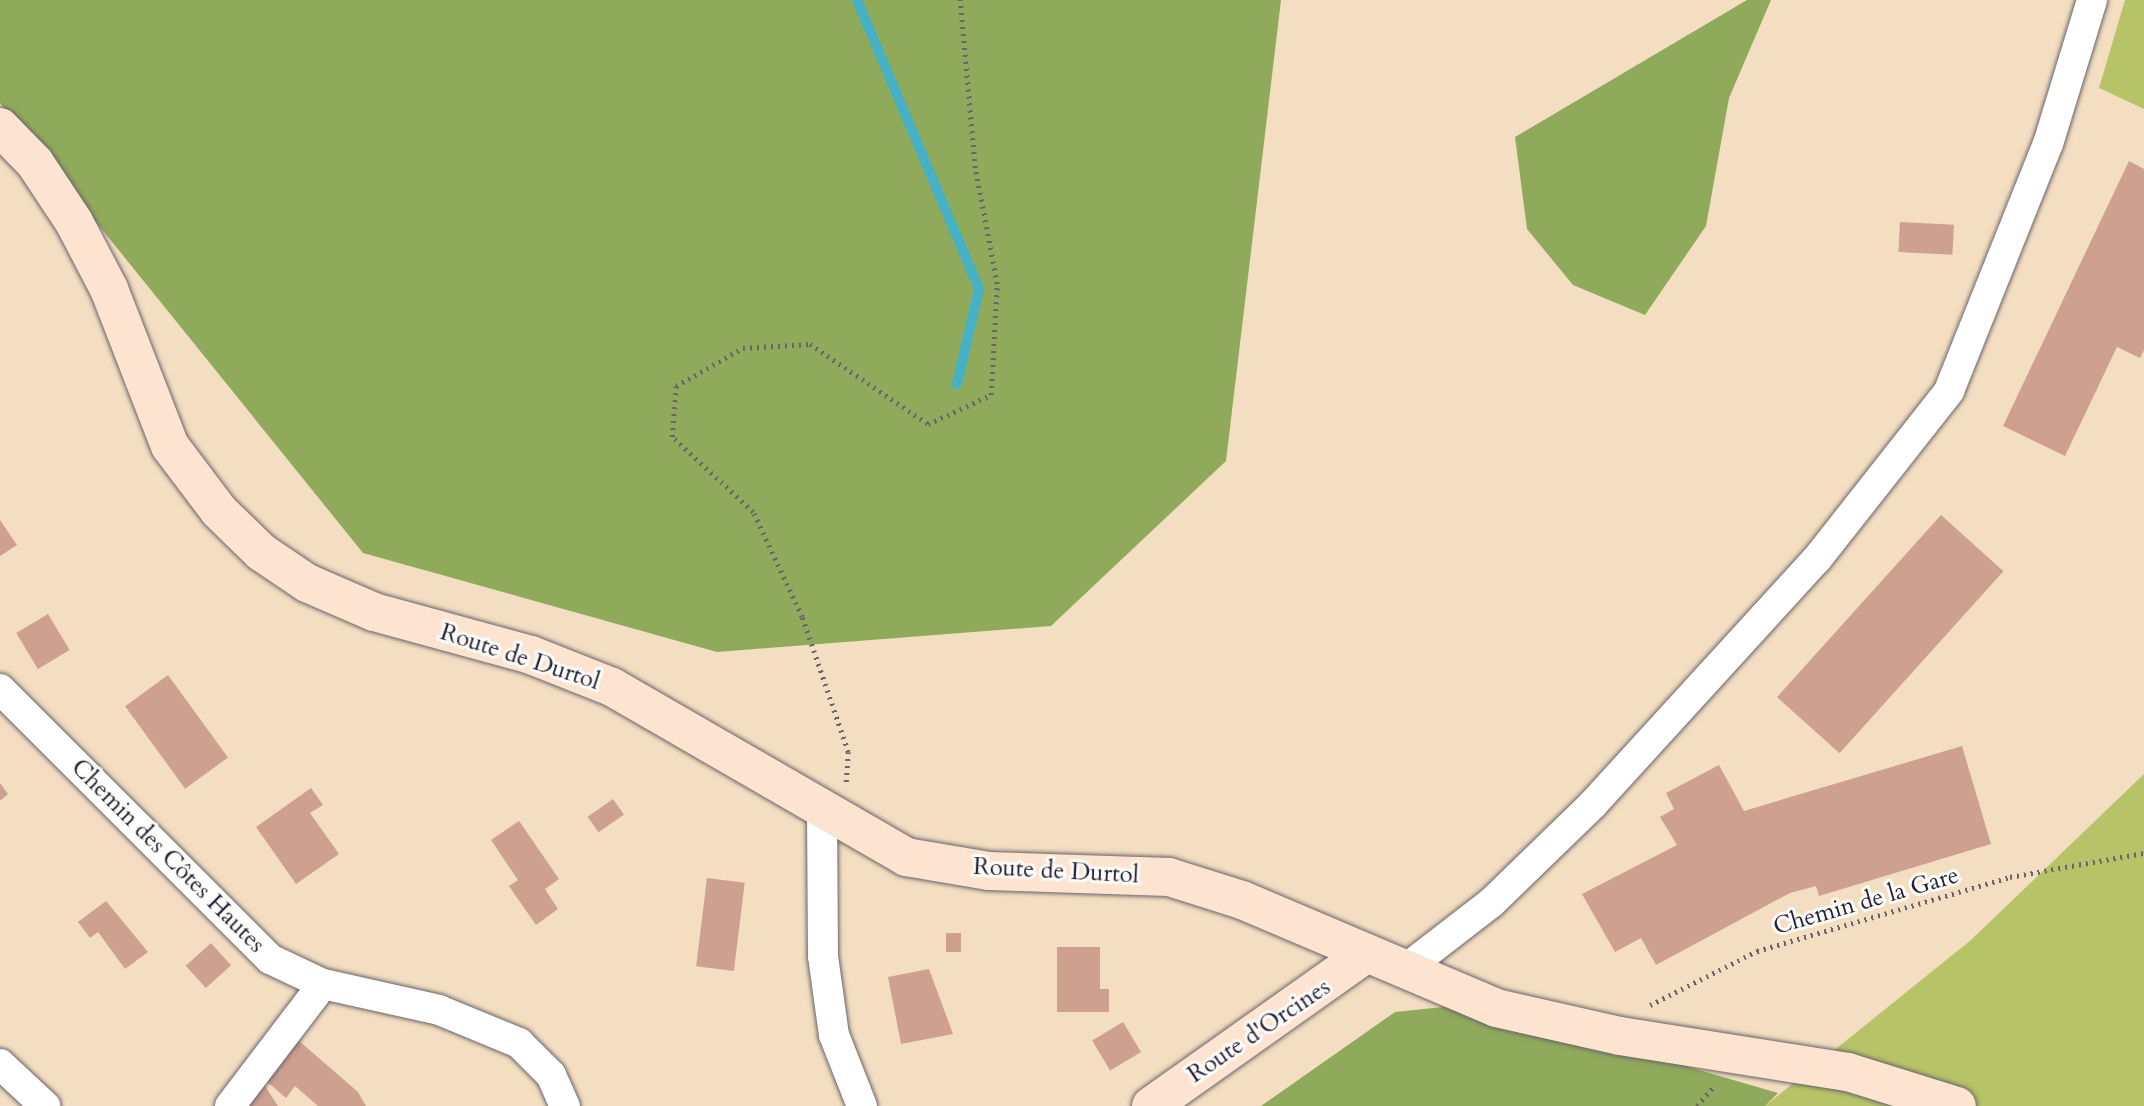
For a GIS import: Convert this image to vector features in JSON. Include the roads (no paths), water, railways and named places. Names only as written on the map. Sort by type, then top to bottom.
[{"type":"street","points":[[1403,971],[1491,903],[1593,804],[1817,559],[1949,391],[2048,144],[2091,0]]},
{"type":"street","name":"Route de Durtol","points":[[0,127],[35,163],[74,222],[110,289],[170,446],[219,512],[261,552],[307,583],[374,612],[531,655],[612,687],[741,757],[832,818],[906,857],[989,871],[1169,877],[1242,900],[1403,971],[1496,1008],[1620,1036],[1848,1072],[1956,1106]]},
{"type":"street","name":"Chemin des Côtes Hautes","points":[[0,689],[270,959],[323,984],[439,1010],[519,1043],[551,1075],[565,1106]]},
{"type":"street","points":[[832,818],[823,956],[834,1035],[862,1106]]},
{"type":"street","name":"Route d'Orcines","points":[[1151,1106],[1366,954]]},
{"type":"street","points":[[230,1106],[323,984]]},
{"type":"street","points":[[0,1064],[45,1106]]},
{"type":"waterway","points":[[857,0],[979,289],[957,384]]}]
